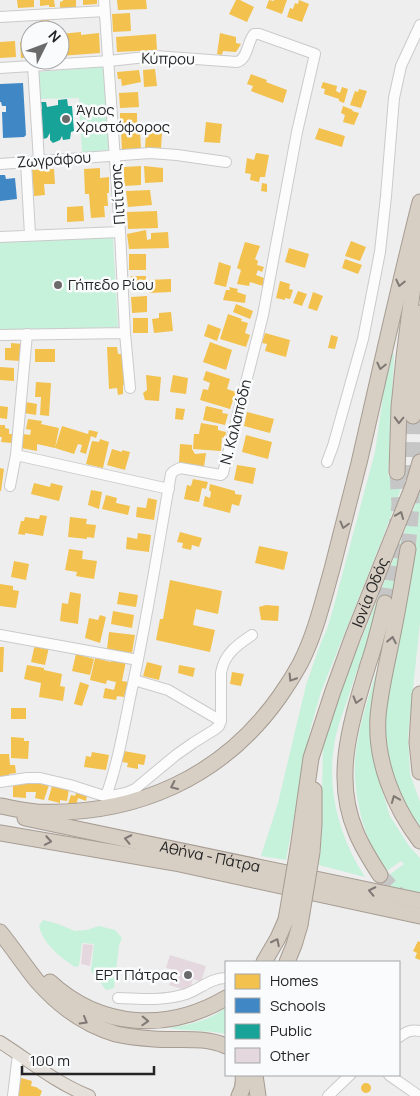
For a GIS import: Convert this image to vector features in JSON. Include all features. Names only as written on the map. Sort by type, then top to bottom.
[{"type":"highway","points":[[0,806],[36,812],[66,812],[129,803],[159,793],[209,766],[232,749],[260,722],[286,687],[300,664],[315,630],[327,588],[349,504],[420,202]]},
{"type":"highway","points":[[397,472],[404,357],[420,233]]},
{"type":"highway","points":[[412,416],[420,309]]},
{"type":"highway","name":"Ιονία Οδός","points":[[293,922],[305,851],[310,758],[353,636],[413,486],[420,462]]},
{"type":"highway","points":[[408,548],[380,696],[378,727],[387,778],[397,805],[420,841]]},
{"type":"highway","points":[[380,875],[355,831],[349,812],[345,759],[347,740],[385,603]]},
{"type":"highway","points":[[420,694],[417,742],[420,772]]},
{"type":"highway","name":"Αθήνα - Πάτρα","points":[[0,814],[420,901]]},
{"type":"highway","name":"Αθήνα - Πάτρα","points":[[0,833],[175,863],[420,916]]},
{"type":"highway","points":[[265,961],[278,938],[293,922]]},
{"type":"highway","points":[[287,961],[294,944],[293,922]]},
{"type":"highway","points":[[0,932],[47,992],[68,1011],[88,1024],[116,1034],[150,1038],[213,1041],[225,1046]]},
{"type":"highway","points":[[14,949],[56,988],[74,1001],[90,1009],[119,1018],[162,1021],[198,1012],[225,998]]},
{"type":"highway","points":[[238,1096],[243,1089],[244,1076]]},
{"type":"highway","points":[[255,1076],[258,1096]]},
{"type":"main road","points":[[0,1042],[62,1084],[89,1096]]},
{"type":"street","name":"Πιτίτσης","points":[[104,0],[130,388]]},
{"type":"street","points":[[0,17],[105,11]]},
{"type":"street","points":[[327,462],[363,339],[380,252],[394,98],[402,66],[420,25]]},
{"type":"street","name":"Κύπρου","points":[[70,64],[162,56],[237,62],[241,61],[244,57],[250,38],[254,34],[259,34],[315,54]]},
{"type":"street","name":"Ν. Καλαπόδη","points":[[106,796],[120,745],[134,680],[171,474],[178,468],[220,475],[223,473],[263,315],[294,149],[315,54]]},
{"type":"street","name":"Κύπρου","points":[[0,68],[20,67]]},
{"type":"street","points":[[33,70],[39,161]]},
{"type":"street","name":"Ζωγράφου","points":[[0,164],[150,153],[226,162]]},
{"type":"street","points":[[26,162],[30,235]]},
{"type":"street","points":[[0,237],[120,232]]},
{"type":"street","points":[[0,335],[125,333]]},
{"type":"street","points":[[10,486],[16,455],[27,334]]},
{"type":"street","points":[[16,455],[169,489]]},
{"type":"street","points":[[0,635],[138,660]]},
{"type":"street","points":[[0,782],[40,778],[106,796],[126,793],[135,789],[176,756],[217,728],[221,721],[222,665],[233,649],[252,635]]},
{"type":"street","points":[[134,680],[168,690],[221,721]]},
{"type":"street","points":[[118,998],[147,999],[184,995],[217,979],[225,978]]},
{"type":"street","points":[[400,1036],[407,1031],[420,1031]]},
{"type":"street","points":[[12,1096],[18,1054]]},
{"type":"street","points":[[328,1096],[349,1076]]},
{"type":"street","points":[[390,1076],[419,1096]]},
{"type":"green space","points":[[104,67],[109,150],[82,152],[79,98],[39,99],[38,72]]},
{"type":"green space","name":"Γήπεδο Ρίου","points":[[113,238],[118,327],[0,331],[0,242]]},
{"type":"green space","points":[[391,353],[394,354],[388,476],[405,478],[321,692],[310,730],[286,860],[261,856],[278,803],[306,685],[333,609],[375,452]]},
{"type":"green space","points":[[420,493],[420,622],[408,736],[410,774],[420,802],[420,826],[406,806],[391,774],[383,732],[395,602],[372,636],[363,654],[339,725],[333,753],[333,791],[336,809],[348,844],[365,877],[319,865],[323,745],[349,670]]},
{"type":"green space","points":[[384,648],[371,735],[375,767],[390,816],[409,846],[420,858],[420,894],[375,885],[404,864],[401,861],[387,871],[365,831],[357,797],[355,783],[356,749],[366,705]]},
{"type":"green space","points":[[43,920],[75,931],[99,926],[115,930],[122,938],[119,945],[114,988],[106,990],[91,971],[94,944],[82,943],[79,966],[75,967],[58,954],[44,939],[39,926]]},
{"type":"green space","points":[[225,1008],[225,1034],[168,1028],[191,1024],[220,1012]]},
{"type":"building: Homes","points":[[17,0],[34,0],[34,7],[18,8]]},
{"type":"building: Homes","points":[[40,0],[54,0],[55,7],[49,7],[49,5],[40,6]]},
{"type":"building: Homes","points":[[63,0],[76,0],[76,8],[60,9],[60,2]]},
{"type":"building: Homes","points":[[83,0],[97,0],[97,4],[83,5]]},
{"type":"building: Homes","points":[[117,0],[146,0],[147,9],[118,10]]},
{"type":"building: Homes","points":[[236,0],[254,7],[247,22],[229,14]]},
{"type":"building: Homes","points":[[269,0],[287,0],[282,14],[266,8]]},
{"type":"building: Homes","points":[[299,0],[309,4],[302,22],[287,17],[290,8],[293,9],[295,3],[298,4]]},
{"type":"building: Homes","points":[[130,13],[131,31],[113,32],[112,14]]},
{"type":"building: Homes","points":[[81,32],[81,35],[99,33],[100,53],[70,55],[70,33]]},
{"type":"building: Homes","points":[[220,33],[236,37],[236,43],[241,44],[236,52],[223,51],[222,55],[217,54]]},
{"type":"building: Homes","points":[[156,34],[157,50],[117,52],[116,37]]},
{"type":"building: Homes","points":[[15,41],[16,57],[0,58],[0,42]]},
{"type":"building: Homes","points":[[155,69],[157,86],[144,87],[143,70]]},
{"type":"building: Homes","points":[[139,70],[141,82],[122,86],[117,72]]},
{"type":"building: Homes","points":[[251,74],[287,90],[283,103],[251,91],[253,86],[247,84]]},
{"type":"building: Homes","points":[[323,82],[337,86],[336,91],[340,93],[342,87],[348,89],[344,103],[339,101],[339,99],[324,94],[325,89],[321,88]]},
{"type":"building: Homes","points":[[359,89],[367,91],[361,108],[350,105],[355,91],[358,92]]},
{"type":"building: Homes","points":[[138,92],[139,107],[120,108],[119,93]]},
{"type":"building: Homes","points":[[343,106],[359,113],[354,125],[343,122],[345,115],[341,113]]},
{"type":"building: Homes","points":[[120,113],[137,113],[137,129],[120,130]]},
{"type":"building: Homes","points":[[206,122],[222,124],[220,143],[204,142]]},
{"type":"building: Homes","points":[[319,128],[345,136],[342,147],[315,139]]},
{"type":"building: Homes","points":[[140,132],[141,149],[122,150],[121,133]]},
{"type":"building: Homes","points":[[146,133],[162,133],[161,149],[145,148]]},
{"type":"building: Homes","points":[[256,153],[269,155],[265,177],[260,177],[259,182],[250,180],[251,174],[245,173],[247,158],[254,160]]},
{"type":"building: Homes","points":[[141,166],[141,185],[124,186],[124,167]]},
{"type":"building: Homes","points":[[144,166],[163,168],[163,182],[145,183]]},
{"type":"building: Homes","points":[[100,168],[100,178],[109,177],[108,206],[104,206],[105,217],[91,218],[89,194],[85,194],[84,169]]},
{"type":"building: Homes","points":[[54,169],[55,184],[44,184],[45,195],[34,196],[32,170]]},
{"type":"building: Homes","points":[[262,183],[267,184],[267,192],[261,191]]},
{"type":"building: Homes","points":[[150,190],[152,205],[128,207],[126,191]]},
{"type":"building: Homes","points":[[83,206],[84,221],[67,222],[67,207]]},
{"type":"building: Homes","points":[[157,211],[158,228],[128,229],[127,212]]},
{"type":"building: Homes","points":[[146,230],[147,240],[151,239],[151,233],[168,232],[169,248],[129,249],[127,234]]},
{"type":"building: Homes","points":[[351,241],[366,247],[360,261],[345,256]]},
{"type":"building: Homes","points":[[245,242],[260,246],[255,259],[258,261],[257,265],[264,267],[262,272],[258,270],[256,275],[264,278],[263,286],[250,282],[249,286],[237,284],[241,270],[237,268]]},
{"type":"building: Homes","points":[[289,248],[309,254],[305,268],[285,262]]},
{"type":"building: Homes","points":[[129,254],[146,254],[146,270],[129,270]]},
{"type":"building: Homes","points":[[345,259],[362,265],[358,274],[342,268]]},
{"type":"building: Homes","points":[[219,262],[231,266],[226,287],[214,284]]},
{"type":"building: Homes","points":[[131,276],[146,276],[146,291],[130,290]]},
{"type":"building: Homes","points":[[171,279],[171,292],[149,293],[148,280]]},
{"type":"building: Homes","points":[[280,281],[290,284],[289,289],[293,290],[290,299],[276,298]]},
{"type":"building: Homes","points":[[229,287],[238,289],[237,292],[246,295],[245,303],[223,300],[226,290],[230,290]]},
{"type":"building: Homes","points":[[298,291],[307,294],[302,306],[293,303]]},
{"type":"building: Homes","points":[[313,292],[323,296],[317,311],[308,308]]},
{"type":"building: Homes","points":[[147,296],[147,312],[132,313],[131,297]]},
{"type":"building: Homes","points":[[236,304],[253,311],[250,319],[233,312]]},
{"type":"building: Homes","points":[[171,312],[173,331],[154,333],[152,319],[159,318],[159,313]]},
{"type":"building: Homes","points":[[228,314],[248,323],[245,333],[250,335],[246,347],[220,339]]},
{"type":"building: Homes","points":[[133,318],[148,318],[148,333],[133,333]]},
{"type":"building: Homes","points":[[208,324],[221,329],[217,341],[204,336]]},
{"type":"building: Homes","points":[[265,333],[290,340],[286,357],[265,351],[267,344],[262,343]]},
{"type":"building: Homes","points":[[331,335],[338,337],[335,349],[328,348]]},
{"type":"building: Homes","points":[[210,342],[232,350],[226,370],[203,362]]},
{"type":"building: Homes","points":[[11,343],[23,344],[20,361],[5,360],[5,348],[11,348]]},
{"type":"building: Homes","points":[[107,347],[117,347],[118,354],[122,354],[126,385],[123,385],[123,394],[118,395],[117,388],[109,389]]},
{"type":"building: Homes","points":[[35,349],[55,349],[55,362],[35,362]]},
{"type":"building: Homes","points":[[0,367],[14,368],[14,381],[0,380]]},
{"type":"building: Homes","points":[[206,371],[230,379],[227,389],[236,392],[230,409],[200,400],[203,389],[208,390],[210,383],[203,380]]},
{"type":"building: Homes","points":[[146,375],[161,377],[159,401],[145,400],[143,393],[147,390]]},
{"type":"building: Homes","points":[[173,375],[188,378],[186,394],[170,392]]},
{"type":"building: Homes","points":[[36,382],[51,383],[49,416],[40,415],[41,397],[35,397]]},
{"type":"building: Homes","points":[[26,402],[37,404],[36,415],[24,413]]},
{"type":"building: Homes","points":[[0,406],[8,407],[7,419],[0,418]]},
{"type":"building: Homes","points":[[206,406],[223,410],[222,413],[228,414],[225,425],[203,420]]},
{"type":"building: Homes","points":[[176,408],[185,409],[183,420],[175,419]]},
{"type":"building: Homes","points":[[247,412],[274,419],[270,433],[244,426]]},
{"type":"building: Homes","points":[[28,419],[42,421],[41,424],[59,428],[55,448],[37,444],[37,451],[21,448],[23,434],[30,435],[31,430],[26,429]]},
{"type":"building: Homes","points":[[201,423],[218,426],[218,430],[226,432],[225,439],[222,437],[221,451],[193,449],[194,434],[199,434]]},
{"type":"building: Homes","points":[[0,425],[5,425],[5,428],[9,429],[9,434],[13,434],[12,443],[1,442]]},
{"type":"building: Homes","points":[[62,426],[88,434],[89,430],[98,432],[96,438],[91,436],[86,454],[80,452],[82,445],[78,444],[74,454],[55,448]]},
{"type":"building: Homes","points":[[246,435],[272,442],[268,459],[242,452]]},
{"type":"building: Homes","points":[[100,439],[109,442],[103,468],[86,464],[92,441],[99,442]]},
{"type":"building: Homes","points":[[180,444],[192,445],[195,454],[206,453],[204,467],[179,462]]},
{"type":"building: Homes","points":[[112,449],[130,452],[125,470],[107,465]]},
{"type":"building: Homes","points":[[237,465],[256,468],[253,484],[234,480]]},
{"type":"building: Homes","points":[[0,468],[4,469],[1,491],[0,491]]},
{"type":"building: Homes","points":[[193,479],[208,482],[206,489],[202,488],[199,502],[184,499],[187,485],[191,486]]},
{"type":"building: Homes","points":[[34,483],[50,487],[51,483],[63,486],[59,501],[31,494]]},
{"type":"building: Homes","points":[[210,484],[235,491],[235,494],[242,495],[239,506],[232,504],[230,513],[203,506],[205,496],[210,498]]},
{"type":"building: Homes","points":[[91,490],[102,492],[99,509],[88,505]]},
{"type":"building: Homes","points":[[106,495],[117,498],[116,503],[130,506],[128,515],[102,509]]},
{"type":"building: Homes","points":[[148,498],[157,500],[154,520],[136,517],[137,507],[146,508]]},
{"type":"building: Homes","points":[[40,515],[47,516],[43,536],[25,533],[25,535],[18,534],[21,521],[24,521],[25,517],[39,519]]},
{"type":"building: Homes","points":[[70,517],[87,519],[86,524],[96,525],[94,538],[68,537]]},
{"type":"building: Homes","points":[[180,532],[202,538],[199,547],[192,545],[191,550],[182,548],[183,543],[177,542]]},
{"type":"building: Homes","points":[[138,533],[151,535],[149,552],[126,549],[127,537],[137,539]]},
{"type":"building: Homes","points":[[259,546],[288,552],[284,570],[255,563]]},
{"type":"building: Homes","points":[[69,549],[83,551],[82,559],[97,561],[94,579],[76,576],[77,572],[65,570]]},
{"type":"building: Homes","points":[[14,561],[29,564],[26,580],[11,577]]},
{"type":"building: Homes","points":[[170,580],[222,591],[218,614],[196,609],[193,625],[215,630],[210,652],[156,640],[160,619],[163,619]]},
{"type":"building: Homes","points":[[0,584],[13,586],[13,590],[19,591],[16,608],[0,606]]},
{"type":"building: Homes","points":[[70,592],[81,594],[78,624],[60,621],[62,603],[68,604]]},
{"type":"building: Homes","points":[[119,592],[138,595],[136,607],[117,604]]},
{"type":"building: Homes","points":[[266,605],[279,606],[278,621],[261,620],[259,607]]},
{"type":"building: Homes","points":[[113,611],[134,615],[132,628],[111,624]]},
{"type":"building: Homes","points":[[100,615],[106,617],[100,643],[85,638],[89,618],[98,620]]},
{"type":"building: Homes","points":[[109,632],[135,635],[132,653],[107,649]]},
{"type":"building: Homes","points":[[35,644],[49,647],[45,665],[31,662]]},
{"type":"building: Homes","points":[[0,647],[4,647],[3,672],[0,672]]},
{"type":"building: Homes","points":[[76,654],[94,659],[90,675],[72,671]]},
{"type":"building: Homes","points":[[95,658],[111,662],[112,658],[126,661],[122,681],[128,682],[124,697],[117,696],[116,700],[103,698],[105,688],[114,690],[116,682],[107,680],[106,684],[90,680]]},
{"type":"building: Homes","points":[[147,662],[162,666],[159,680],[143,676]]},
{"type":"building: Homes","points":[[27,665],[62,674],[60,686],[65,687],[63,701],[39,697],[41,683],[24,679]]},
{"type":"building: Homes","points":[[179,665],[195,668],[193,677],[178,673]]},
{"type":"building: Homes","points":[[232,672],[244,674],[241,686],[230,684]]},
{"type":"building: Homes","points":[[80,682],[89,685],[82,706],[74,704]]},
{"type":"building: Homes","points":[[11,708],[26,708],[26,719],[11,719]]},
{"type":"building: Homes","points":[[11,737],[24,738],[24,741],[29,741],[28,759],[11,758]]},
{"type":"building: Homes","points":[[124,751],[146,755],[144,765],[138,764],[138,769],[127,767],[128,763],[122,762]]},
{"type":"building: Homes","points":[[92,752],[109,755],[106,770],[84,767],[86,756],[91,757]]},
{"type":"building: Homes","points":[[0,754],[9,754],[10,765],[15,765],[16,773],[9,774],[10,777],[0,778]]},
{"type":"building: Homes","points":[[35,781],[49,785],[44,800],[35,798],[36,792],[26,792],[26,798],[13,797],[13,785]]},
{"type":"building: Homes","points":[[52,786],[69,789],[67,801],[60,800],[60,803],[48,800]]},
{"type":"building: Homes","points":[[76,793],[87,796],[86,801],[78,798],[76,806],[68,804],[71,795],[75,796]]},
{"type":"building: Homes","points":[[418,941],[420,942],[420,960],[415,958],[417,953],[413,951]]},
{"type":"building: Homes","points":[[21,1078],[32,1081],[31,1086],[42,1091],[40,1096],[15,1096]]},
{"type":"building: Homes","points":[[364,1083],[368,1083],[371,1088],[370,1092],[364,1093],[361,1090],[361,1086]]},
{"type":"building: Schools","points":[[23,83],[26,135],[24,137],[3,138],[2,112],[6,112],[6,106],[2,106],[0,102],[0,84]]},
{"type":"building: Schools","points":[[0,175],[5,175],[6,179],[15,178],[17,199],[0,201]]},
{"type":"building: Public","points":[[67,99],[68,106],[72,106],[74,131],[71,132],[70,139],[63,140],[62,136],[60,140],[53,143],[50,140],[50,133],[47,138],[43,139],[41,102],[46,102],[47,107],[58,105],[58,100]]},
{"type":"building: Other","points":[[83,944],[93,945],[90,966],[81,964]]},
{"type":"building: Other","name":"ΕΡΤ Πάτρας","points":[[170,955],[206,966],[201,982],[193,979],[189,991],[169,985],[174,970],[166,968]]},
{"type":"tunnel","points":[[408,549],[412,506],[413,416]]},
{"type":"tunnel","points":[[385,603],[399,505],[397,472]]},
{"type":"tunnel","points":[[380,875],[405,901]]},
{"type":"place","name":"Άγιος Χριστόφορος","points":[[66,119]]},
{"type":"place","name":"Γήπεδο Ρίου","points":[[58,285]]},
{"type":"place","name":"ΕΡΤ Πάτρας","points":[[188,975]]}]
